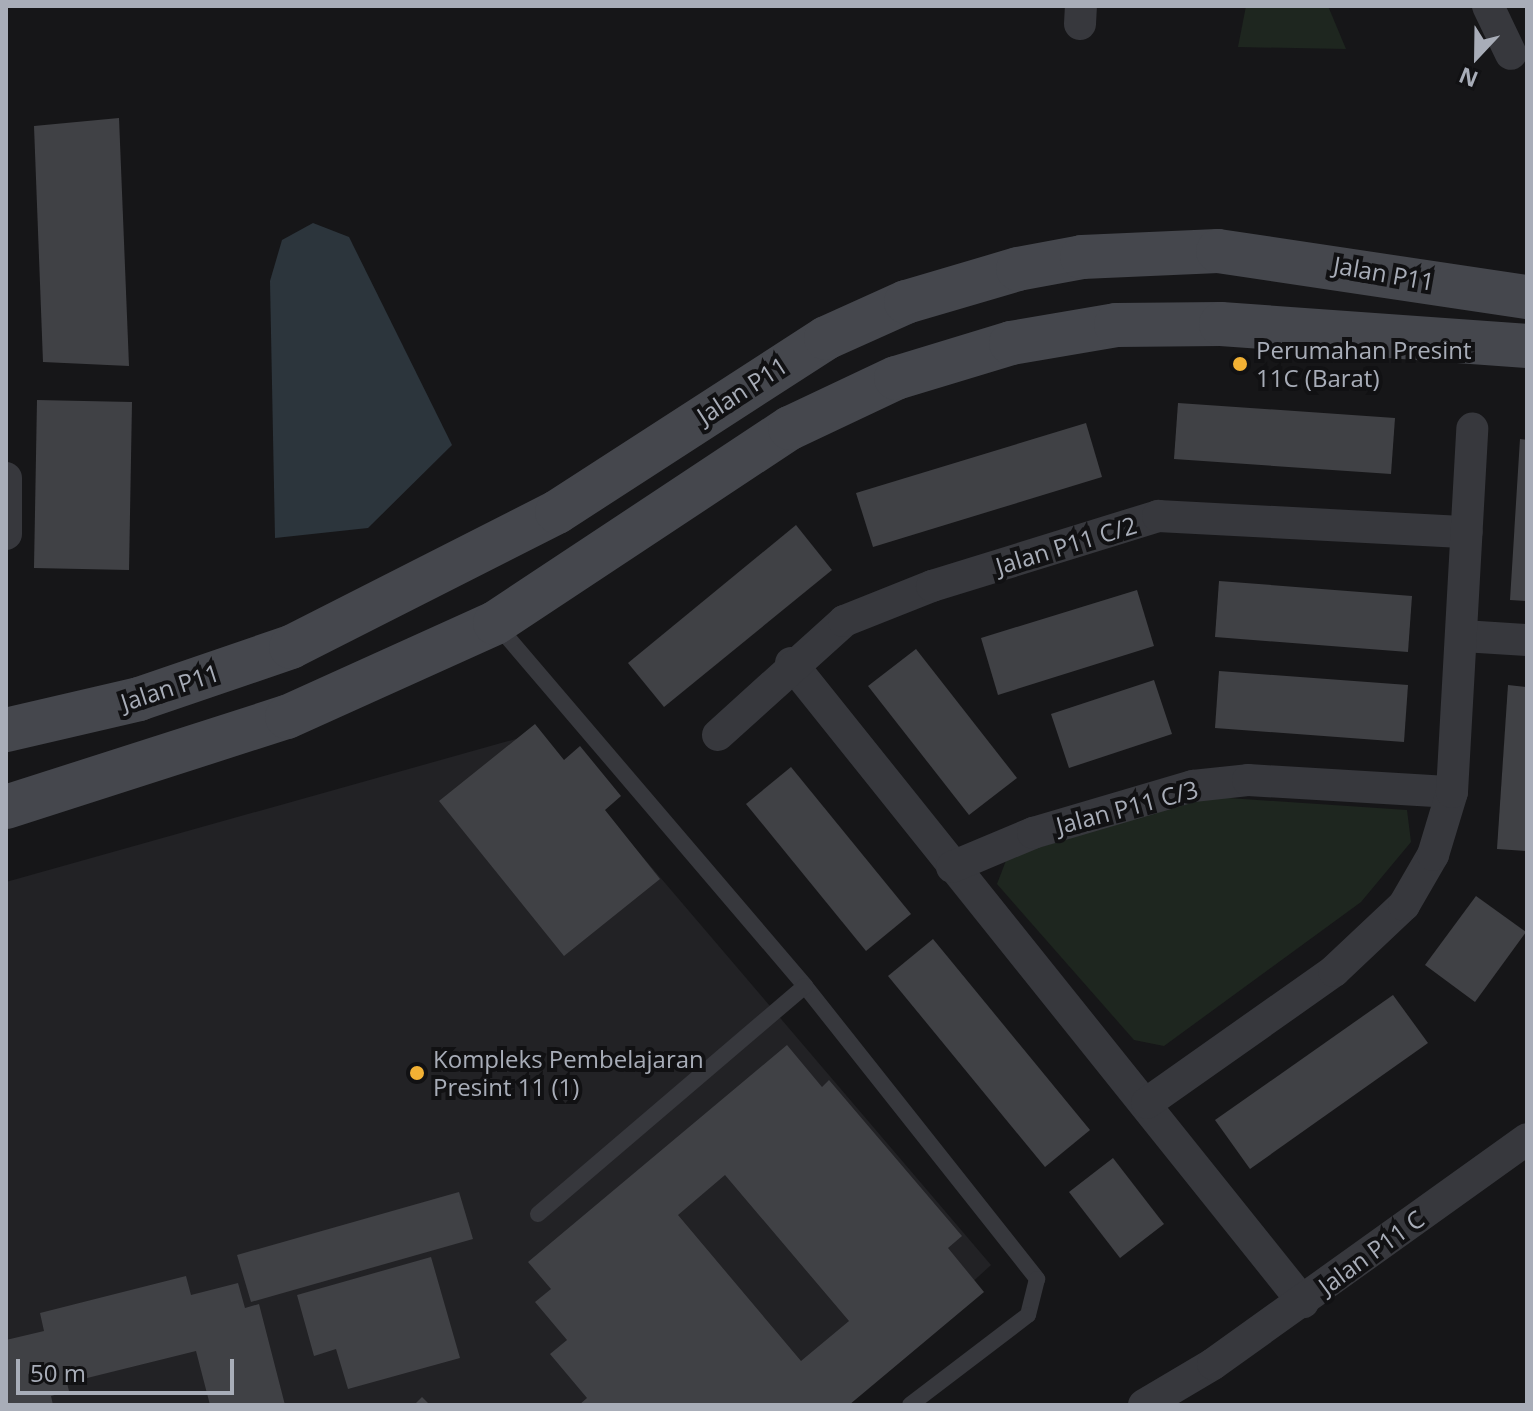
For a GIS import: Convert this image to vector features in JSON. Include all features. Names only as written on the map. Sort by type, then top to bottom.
[{"type":"main road","name":"Jalan P11","points":[[6,730],[139,699],[291,647],[546,519],[826,338],[906,302],[1018,269],[1082,257],[1218,251],[1527,297]]},
{"type":"main road","points":[[6,807],[287,717],[495,623],[790,428],[896,378],[1011,343],[1165,323],[1527,346]]},
{"type":"street","points":[[1488,6],[1511,54]]},
{"type":"street","points":[[1147,1103],[1334,971],[1404,905],[1433,855],[1452,792],[1463,636],[1472,429]]},
{"type":"street","points":[[6,478],[6,534]]},
{"type":"street","name":"Jalan P11 C/2","points":[[718,735],[791,663],[844,621],[884,602],[1158,516],[1467,532]]},
{"type":"street","points":[[1463,636],[1527,640]]},
{"type":"street","points":[[791,663],[952,867],[1147,1103],[1303,1302]]},
{"type":"street","name":"Jalan P11 C/3","points":[[952,867],[1033,833],[1193,786],[1248,780],[1452,792]]},
{"type":"street","name":"Jalan P11 C","points":[[1144,1405],[1213,1364],[1303,1302],[1527,1139]]},
{"type":"street","name":"Jalan P11 C","points":[[1184,1405],[1213,1364]]},
{"type":"lane","points":[[495,623],[805,986],[1037,1279],[1028,1315],[910,1405]]},
{"type":"lane","points":[[538,1214],[805,986]]},
{"type":"shaded area","points":[[1246,6],[1328,6],[1346,49],[1238,47]]},
{"type":"shaded area","points":[[313,223],[349,237],[452,445],[368,528],[275,538],[270,281],[282,240]]},
{"type":"shaded area","name":"Kompleks Pembelajaran Presint 11 (1)","points":[[537,733],[991,1265],[838,1405],[6,1405],[6,882]]},
{"type":"shaded area","points":[[1199,796],[1407,810],[1411,842],[1361,902],[1164,1046],[1134,1040],[997,884],[1007,858]]},
{"type":"building","points":[[119,118],[129,366],[43,362],[34,126]]},
{"type":"building","points":[[37,400],[132,402],[129,570],[34,568]]},
{"type":"building","points":[[1178,403],[1395,418],[1391,474],[1174,459]]},
{"type":"building","points":[[1086,423],[1102,477],[873,547],[856,493]]},
{"type":"building","points":[[1520,439],[1527,440],[1527,601],[1510,600]]},
{"type":"building","points":[[796,525],[832,570],[664,707],[628,663]]},
{"type":"building","points":[[1219,581],[1412,596],[1408,652],[1215,637]]},
{"type":"building","points":[[1137,590],[1154,646],[998,695],[981,638]]},
{"type":"building","points":[[916,649],[1017,778],[969,815],[868,686]]},
{"type":"building","points":[[1219,671],[1408,685],[1404,742],[1215,728]]},
{"type":"building","points":[[1154,680],[1172,734],[1069,768],[1051,714]]},
{"type":"building","points":[[1508,685],[1527,687],[1527,851],[1497,849]]},
{"type":"building","points":[[535,724],[564,760],[580,746],[621,796],[605,810],[660,879],[564,956],[439,801]]},
{"type":"building","points":[[791,767],[911,914],[866,951],[746,804]]},
{"type":"building","points":[[1476,896],[1526,932],[1475,1002],[1425,965]]},
{"type":"building","points":[[933,939],[1090,1130],[1045,1167],[888,976]]},
{"type":"building","points":[[1393,995],[1428,1043],[1250,1169],[1215,1120]]},
{"type":"building","points":[[787,1045],[822,1087],[829,1080],[962,1236],[948,1248],[984,1292],[849,1405],[579,1405],[587,1398],[550,1354],[567,1340],[535,1302],[551,1289],[528,1262]],"holes":[[[725,1175],[849,1321],[801,1361],[678,1215]]]},
{"type":"building","points":[[1113,1158],[1164,1224],[1120,1258],[1069,1192]]},
{"type":"building","points":[[459,1192],[473,1239],[251,1302],[237,1255]]},
{"type":"building","points":[[431,1257],[460,1358],[348,1389],[336,1349],[314,1356],[297,1295]]},
{"type":"building","points":[[186,1276],[191,1295],[238,1283],[245,1308],[259,1304],[285,1405],[210,1405],[196,1351],[67,1383],[69,1391],[51,1396],[53,1405],[6,1405],[6,1340],[44,1331],[40,1313]]},
{"type":"building","points":[[422,1397],[430,1405],[414,1405]]},
{"type":"place","name":"Perumahan Presint 11C (Barat)","points":[[1240,364]]},
{"type":"place","name":"Kompleks Pembelajaran Presint 11 (1)","points":[[417,1073]]}]
